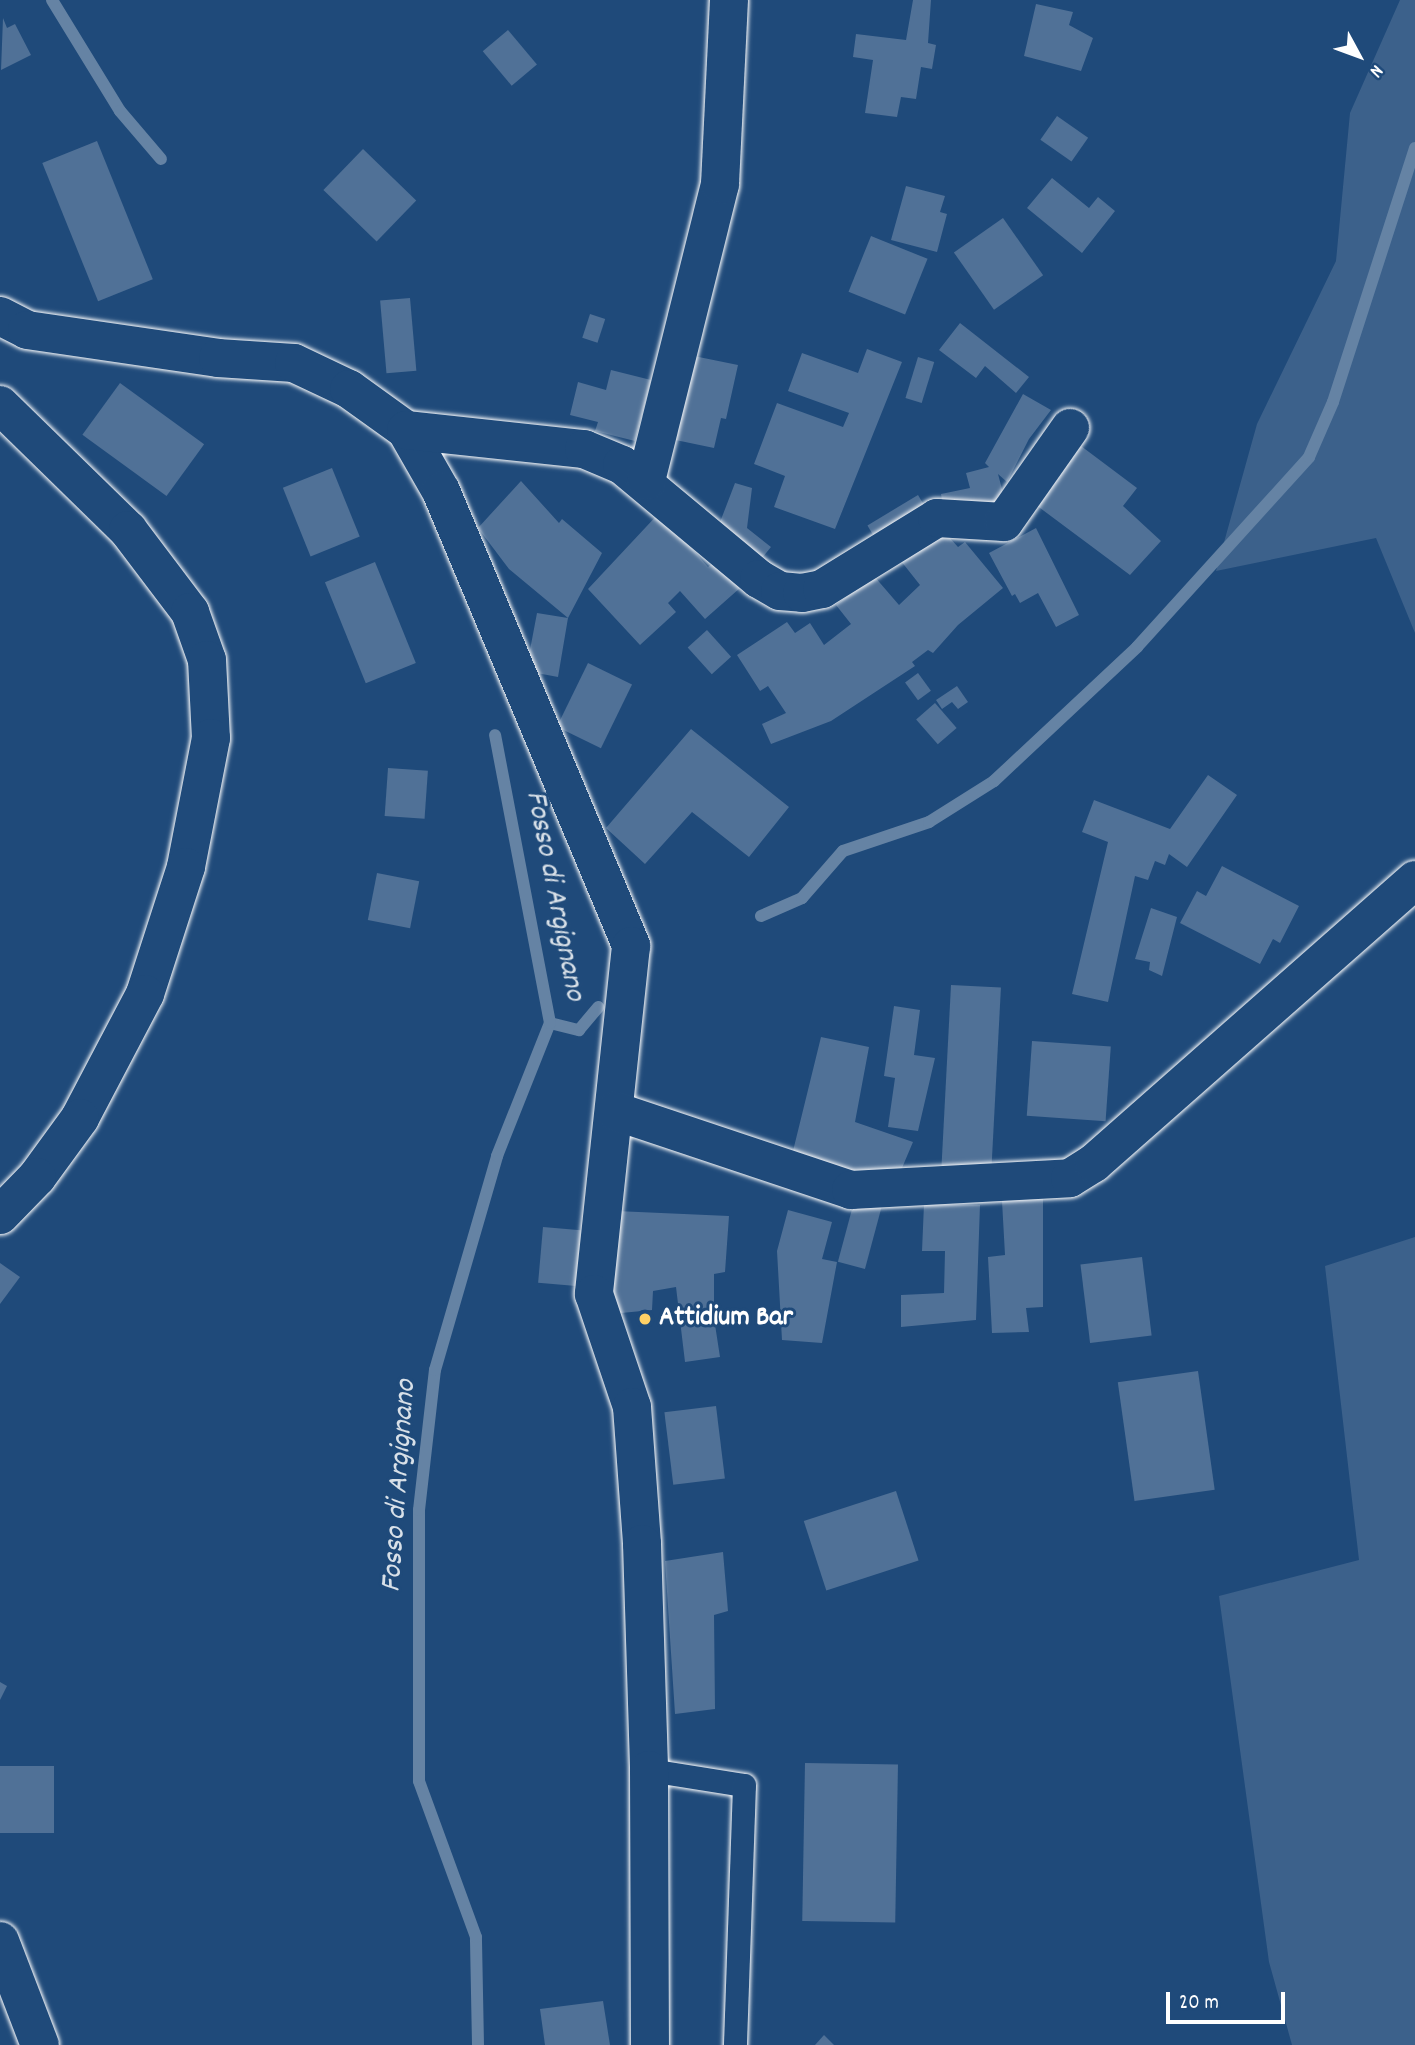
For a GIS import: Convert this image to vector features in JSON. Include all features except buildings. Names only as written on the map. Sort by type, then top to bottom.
[{"type":"street","points":[[646,481],[720,184],[729,0]]},
{"type":"street","points":[[0,316],[27,330],[218,358],[294,363],[349,389],[406,430],[440,491],[631,946],[594,1294],[632,1407],[642,1544],[649,1770],[650,2045]]},
{"type":"street","points":[[0,405],[128,530],[190,612],[207,660],[211,738],[186,867],[145,994],[80,1118],[37,1177],[0,1215]]},
{"type":"street","points":[[406,430],[584,449],[634,471],[759,579],[780,591],[802,593],[822,589],[937,518],[1004,522],[1070,428]]},
{"type":"street","points":[[615,1111],[851,1190],[1070,1178],[1094,1163],[1415,880]]},
{"type":"street","points":[[0,1941],[40,2045]]},
{"type":"lane","points":[[649,1770],[744,1785],[734,2045]]},
{"type":"shaded area","points":[[1400,0],[1415,0],[1415,633],[1376,538],[1216,571],[1257,424],[1336,261],[1350,113]]},
{"type":"shaded area","points":[[1415,1237],[1415,2045],[1292,2045],[1269,1962],[1219,1596],[1359,1560],[1325,1266]]},
{"type":"waterway","name":"Fosso di Argignano","points":[[52,0],[120,111],[161,159]]},
{"type":"waterway","points":[[761,916],[802,898],[843,851],[929,822],[994,781],[1137,647],[1309,457],[1333,402],[1415,148]]},
{"type":"waterway","name":"Fosso di Argignano","points":[[478,2045],[476,1937],[419,1781],[419,1510],[435,1370],[497,1156],[550,1023],[495,735]]},
{"type":"waterway","points":[[550,1023],[579,1030],[598,1007]]},
{"type":"place","name":"Attidium Bar","points":[[645,1319]]}]
